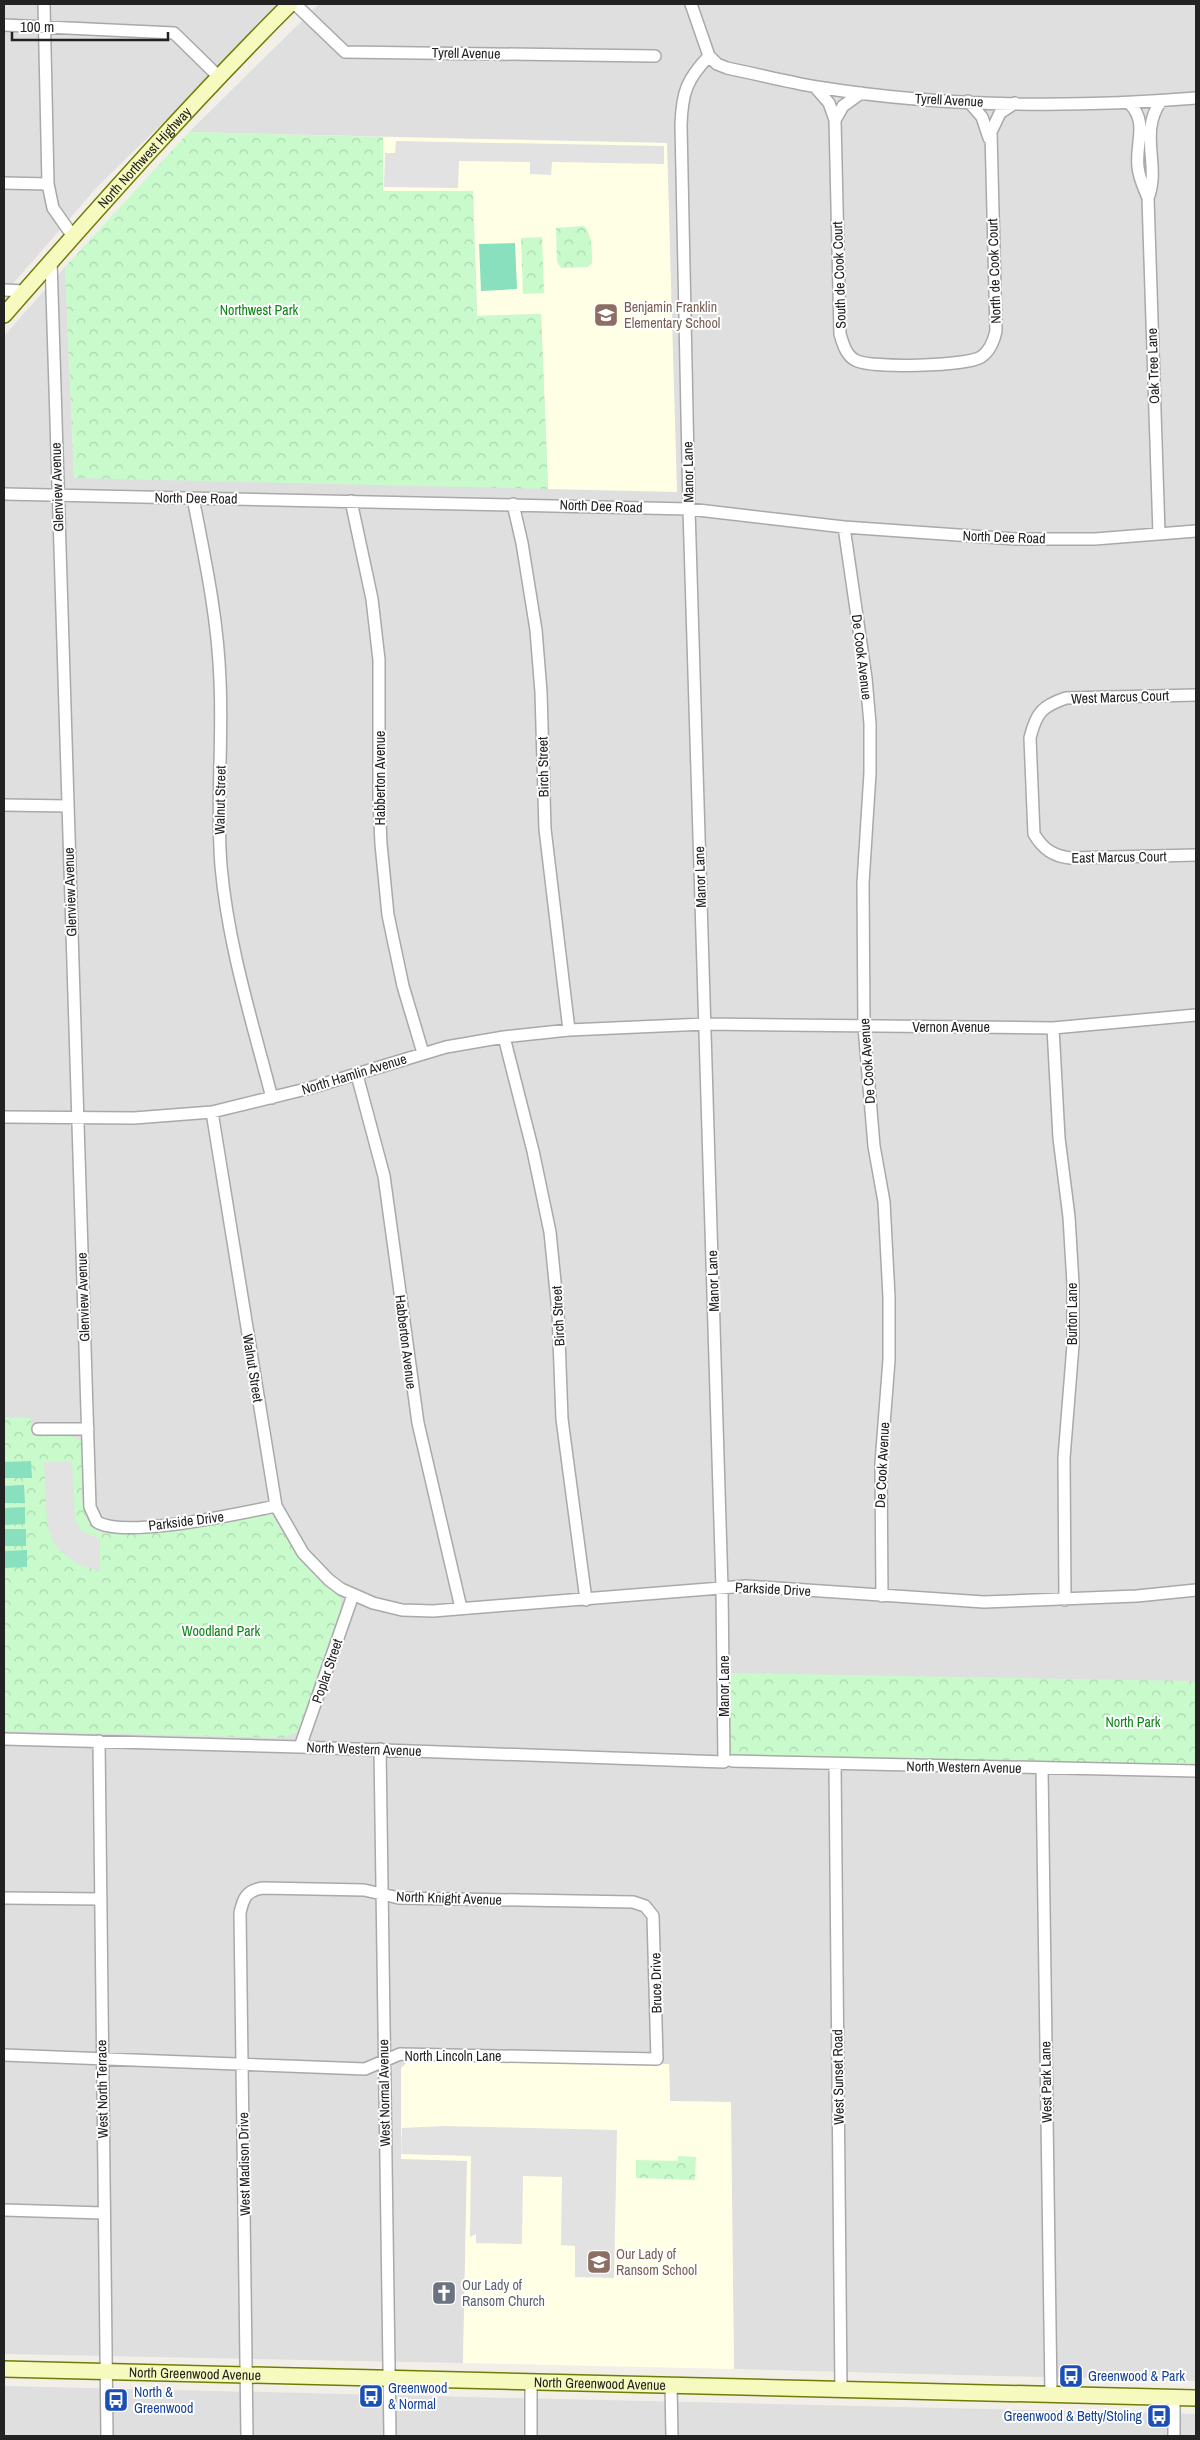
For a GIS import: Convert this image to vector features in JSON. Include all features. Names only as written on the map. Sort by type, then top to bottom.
[{"type":"main road","name":"North Northwest Highway","points":[[4,314],[72,235],[218,76],[290,4]]},
{"type":"main road","name":"North Greenwood Avenue","points":[[4,2369],[1196,2398]]},
{"type":"street","points":[[44,4],[48,184],[53,208],[72,235]]},
{"type":"street","name":"Tyrell Avenue","points":[[296,4],[345,52],[655,56]]},
{"type":"street","points":[[691,4],[698,28],[710,56]]},
{"type":"street","points":[[4,25],[174,33],[218,76]]},
{"type":"street","name":"Tyrell Avenue","points":[[710,56],[717,64],[727,68],[815,87],[861,93],[1015,103],[1129,103],[1196,98]]},
{"type":"street","name":"Manor Lane","points":[[710,56],[693,73],[686,86],[682,105],[689,509],[728,1761]]},
{"type":"street","name":"South de Cook Court","points":[[815,87],[829,103],[835,120],[840,334],[843,344],[849,356],[857,361],[871,364],[919,365]]},
{"type":"street","points":[[835,120],[843,106],[861,93]]},
{"type":"street","name":"North de Cook Court","points":[[968,101],[986,125],[990,147]]},
{"type":"street","name":"Oak Tree Lane","points":[[1159,534],[1148,198],[1151,186],[1149,126],[1154,110],[1161,101]]},
{"type":"street","name":"North de Cook Court","points":[[919,365],[971,362],[982,356],[994,340],[996,331],[991,132],[996,119],[1006,107],[1015,103]]},
{"type":"street","name":"Oak Tree Lane","points":[[1129,103],[1139,116],[1141,127],[1138,168],[1148,198]]},
{"type":"street","points":[[4,182],[48,184]]},
{"type":"street","name":"Glenview Avenue","points":[[51,260],[90,1506],[97,1522]]},
{"type":"street","points":[[4,290],[24,291]]},
{"type":"street","name":"North Dee Road","points":[[4,494],[689,509],[844,527],[1015,539],[1095,538],[1196,531]]},
{"type":"street","name":"Walnut Street","points":[[193,498],[216,620],[221,714],[219,835],[225,898],[237,963],[272,1098]]},
{"type":"street","name":"Habberton Avenue","points":[[351,501],[372,598],[379,660],[379,799],[388,915],[403,986],[423,1053]]},
{"type":"street","name":"Birch Street","points":[[513,504],[522,543],[536,630],[541,692],[542,781],[545,829],[569,1030]]},
{"type":"street","name":"De Cook Avenue","points":[[844,527],[866,678],[870,724],[870,782],[863,883],[864,1027],[874,1146],[884,1202],[889,1289],[889,1360],[881,1463],[882,1596]]},
{"type":"street","name":"West Marcus Court","points":[[1032,792],[1030,738],[1033,724],[1048,704],[1066,698],[1196,695]]},
{"type":"street","name":"East Marcus Court","points":[[1032,792],[1034,834],[1040,844],[1057,856],[1070,858],[1196,855]]},
{"type":"street","points":[[4,804],[68,806]]},
{"type":"street","name":"Vernon Avenue","points":[[704,1024],[1053,1028],[1196,1015]]},
{"type":"street","name":"North Hamlin Avenue","points":[[4,1117],[134,1118],[212,1112],[357,1075],[423,1053],[504,1037],[569,1030],[704,1024]]},
{"type":"street","name":"Burton Lane","points":[[1053,1028],[1058,1130],[1069,1217],[1073,1284],[1073,1345],[1064,1481],[1065,1600]]},
{"type":"street","name":"Birch Street","points":[[504,1037],[533,1151],[550,1232],[558,1312],[562,1419],[586,1600]]},
{"type":"street","name":"Habberton Avenue","points":[[357,1075],[384,1176],[418,1423],[461,1608]]},
{"type":"street","name":"Walnut Street","points":[[212,1112],[276,1506],[303,1554],[329,1580],[353,1594]]},
{"type":"street","points":[[38,1429],[88,1429]]},
{"type":"street","name":"Parkside Drive","points":[[97,1522],[112,1526],[152,1526],[211,1520],[276,1506]]},
{"type":"street","name":"Parkside Drive","points":[[353,1594],[373,1603],[402,1610],[433,1611],[760,1586],[984,1602],[1137,1596],[1196,1590]]},
{"type":"street","name":"Poplar Street","points":[[300,1747],[353,1594]]},
{"type":"street","name":"North Western Avenue","points":[[4,1739],[835,1764],[1196,1772]]},
{"type":"street","name":"West North Terrace","points":[[99,1741],[107,2436]]},
{"type":"street","name":"West Normal Avenue","points":[[380,1749],[383,2062],[390,2436]]},
{"type":"street","name":"West Sunset Road","points":[[835,1764],[841,2390]]},
{"type":"street","name":"West Park Lane","points":[[1042,1768],[1051,2395]]},
{"type":"street","name":"North Knight Avenue","points":[[247,1893],[262,1888],[364,1890],[399,1898],[633,1902],[645,1906],[649,1910]]},
{"type":"street","name":"West Madison Drive","points":[[247,1893],[242,1900],[240,1913],[247,2436]]},
{"type":"street","points":[[4,1898],[101,1899]]},
{"type":"street","name":"Bruce Drive","points":[[649,1910],[655,1922],[656,2059]]},
{"type":"street","name":"North Lincoln Lane","points":[[4,2055],[365,2069],[400,2054],[656,2059]]},
{"type":"street","points":[[4,2210],[103,2213]]},
{"type":"street","points":[[531,2382],[531,2436]]},
{"type":"street","points":[[670,2385],[672,2436]]},
{"type":"street","points":[[1174,2398],[1174,2436]]},
{"type":"shaded area","points":[[4,4],[285,4],[98,186],[4,294]]},
{"type":"shaded area","points":[[319,4],[1196,4],[1196,2381],[734,2369],[730,2102],[670,2101],[669,2064],[467,2161],[463,2363],[4,2354],[4,336],[65,267],[74,478],[667,143],[189,132]]},
{"type":"shaded area","name":"Benjamin Franklin Elementary School","points":[[383,137],[667,143],[677,492],[548,489],[541,314],[477,316],[473,192],[383,191]]},
{"type":"shaded area","points":[[396,141],[664,146],[664,164],[552,162],[551,175],[530,174],[530,162],[459,161],[458,188],[384,187],[385,153],[395,153]]},
{"type":"shaded area","points":[[72,1461],[75,1520],[81,1531],[100,1539],[100,1571],[79,1565],[60,1551],[53,1542],[47,1524],[44,1462]]},
{"type":"shaded area","name":"Our Lady of Ransom School","points":[[412,2057],[669,2064],[670,2101],[731,2102],[734,2369],[463,2363],[467,2161],[401,2159],[401,2068]]},
{"type":"shaded area","points":[[443,2126],[617,2130],[614,2278],[575,2277],[575,2246],[561,2245],[562,2177],[523,2176],[522,2244],[476,2243],[476,2234],[470,2237],[471,2156],[401,2154],[402,2128]]},
{"type":"shaded area","points":[[4,2386],[1196,2414],[1196,2436],[4,2436]]},
{"type":"green space","name":"Northwest Park","points":[[189,132],[383,137],[383,191],[473,191],[477,316],[541,314],[548,489],[74,478],[65,267]]},
{"type":"green space","points":[[584,226],[590,238],[592,262],[588,267],[561,268],[557,262],[556,228]]},
{"type":"green space","points":[[542,237],[544,293],[523,294],[521,238]]},
{"type":"green space","points":[[515,243],[517,289],[481,291],[479,244]]},
{"type":"green space","name":"Woodland Park","points":[[5,1417],[31,1418],[32,1436],[72,1436],[81,1441],[83,1508],[87,1520],[95,1529],[106,1534],[191,1528],[261,1514],[272,1515],[299,1559],[341,1598],[341,1607],[296,1733],[283,1738],[4,1731]]},
{"type":"green space","points":[[31,1461],[32,1478],[4,1478],[4,1462]]},
{"type":"green space","points":[[24,1485],[25,1503],[4,1503],[4,1486]]},
{"type":"green space","points":[[25,1507],[25,1524],[4,1525],[4,1508]]},
{"type":"green space","points":[[4,1529],[26,1529],[26,1546],[4,1546]]},
{"type":"green space","points":[[27,1550],[27,1567],[4,1568],[4,1551]]},
{"type":"green space","name":"North Park","points":[[729,1673],[1196,1681],[1196,1766],[730,1757]]},
{"type":"green space","points":[[678,2156],[696,2157],[695,2180],[636,2178],[636,2160],[678,2161]]},
{"type":"place","name":"Benjamin Franklin Elementary School","points":[[606,315]]},
{"type":"place","name":"Our Lady of Ransom School","points":[[599,2262]]},
{"type":"place","name":"Our Lady of Ransom Church","points":[[444,2293]]},
{"type":"place","name":"Greenwood & Park","points":[[1071,2376]]},
{"type":"place","name":"Greenwood & Normal","points":[[371,2396]]},
{"type":"place","name":"North & Greenwood","points":[[116,2400]]},
{"type":"place","name":"Greenwood & Betty/Stoling","points":[[1159,2416]]}]
